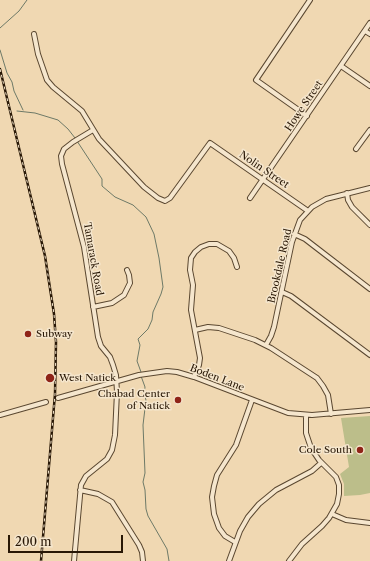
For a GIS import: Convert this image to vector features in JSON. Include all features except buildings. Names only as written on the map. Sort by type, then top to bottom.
[{"type":"street","points":[[307,116],[256,80],[310,0]]},
{"type":"street","name":"Howe Street","points":[[250,198],[370,23]]},
{"type":"street","points":[[365,31],[370,34]]},
{"type":"street","points":[[34,34],[38,54],[47,80],[53,87],[82,111],[93,130]]},
{"type":"street","points":[[341,66],[370,86]]},
{"type":"street","name":"Tamarack Road","points":[[80,490],[86,476],[107,459],[112,450],[115,435],[116,381],[112,361],[99,342],[84,247],[62,164],[62,152],[72,142],[93,130]]},
{"type":"street","name":"Nolin Street","points":[[93,130],[99,139],[144,187],[158,198],[166,201],[172,196],[210,143],[308,211]]},
{"type":"street","points":[[356,149],[370,130]]},
{"type":"street","name":"Brookdale Road","points":[[266,345],[273,331],[294,234],[300,220],[308,211],[326,198],[370,188]]},
{"type":"street","points":[[346,193],[352,207],[370,225]]},
{"type":"street","points":[[294,234],[305,239],[370,289]]},
{"type":"street","points":[[194,377],[199,366],[200,358],[191,310],[193,285],[190,266],[191,258],[201,247],[209,244],[221,246],[232,254],[237,267]]},
{"type":"street","points":[[93,307],[112,303],[124,295],[130,283],[127,270]]},
{"type":"street","points":[[282,292],[291,296],[370,355]]},
{"type":"street","points":[[195,330],[208,327],[219,328],[266,345],[317,378],[328,395],[331,414]]},
{"type":"street","name":"Boden Lane","points":[[58,398],[138,375],[157,371],[172,371],[194,377],[288,413],[306,415],[370,410]]},
{"type":"street","points":[[235,542],[225,536],[219,528],[214,514],[212,497],[217,475],[236,444],[252,400]]},
{"type":"street","points":[[0,416],[46,402]]},
{"type":"street","points":[[289,561],[302,544],[322,526],[332,514],[338,499],[339,485],[334,474],[313,453],[308,444],[306,433],[306,415]]},
{"type":"street","points":[[229,561],[235,542],[245,521],[262,500],[276,490],[312,471],[322,463]]},
{"type":"street","points":[[74,561],[80,490],[98,494],[112,502],[139,545],[142,552],[143,561]]},
{"type":"street","points":[[332,514],[352,521],[370,523]]},
{"type":"green space","points":[[370,416],[370,493],[344,496],[344,484],[340,474],[349,467],[341,418]]},
{"type":"waterway","points":[[0,28],[19,11],[27,0]]},
{"type":"waterway","points":[[0,50],[7,73],[23,110]]},
{"type":"waterway","points":[[17,111],[35,113],[58,120],[75,138]]},
{"type":"waterway","points":[[77,141],[102,179],[102,186],[115,197],[133,205],[146,217],[154,234],[163,287],[148,329],[138,339],[140,345],[137,361],[141,372]]},
{"type":"waterway","points":[[141,376],[145,387],[144,394],[146,400],[143,425],[145,473],[143,482],[146,509],[148,516],[167,549],[169,561]]},
{"type":"railway","points":[[0,69],[45,256],[54,314],[56,342],[55,394],[41,561]]},
{"type":"place","name":"Subway","points":[[28,334]]},
{"type":"place","name":"West Natick","points":[[50,378]]},
{"type":"place","name":"Chabad Center of Natick","points":[[178,400]]},
{"type":"place","name":"Cole South","points":[[360,450]]}]
